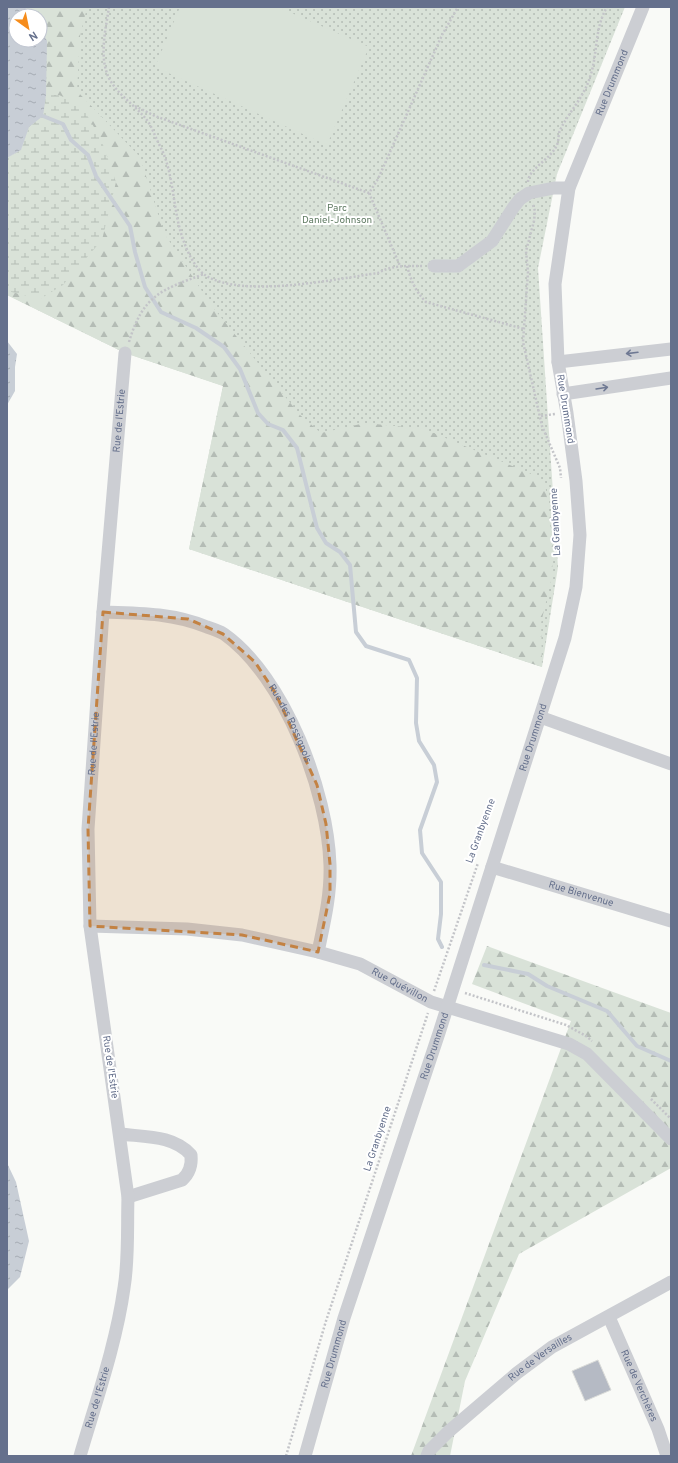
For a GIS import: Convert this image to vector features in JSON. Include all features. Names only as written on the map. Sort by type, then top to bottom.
[{"type":"street","name":"Rue Drummond","points":[[305,1456],[344,1318],[447,1007],[565,638],[576,587],[579,527],[575,473],[558,362],[555,284],[569,188],[643,7]]},
{"type":"street","points":[[434,266],[458,266],[492,241],[500,232],[513,208],[520,199],[529,193],[554,188],[569,188]]},
{"type":"street","points":[[558,362],[671,349]]},
{"type":"street","name":"Rue de l'Estrie","points":[[80,1456],[114,1335],[124,1287],[128,1196],[90,926],[88,829],[103,612],[126,353]]},
{"type":"street","points":[[563,394],[671,378]]},
{"type":"street","name":"Rue des Rossignols","points":[[103,612],[156,614],[188,619],[223,634],[255,662],[276,694],[299,740],[317,785],[326,824],[330,864],[330,894],[318,952]]},
{"type":"street","points":[[540,717],[671,764]]},
{"type":"street","name":"Rue Bienvenue","points":[[492,867],[671,921]]},
{"type":"street","name":"Rue Quévillon","points":[[90,926],[187,929],[242,935],[318,952],[360,964],[431,1002],[569,1044],[587,1054],[671,1139]]},
{"type":"street","points":[[120,1134],[171,1141],[185,1147],[191,1155],[190,1169],[182,1180],[128,1196]]},
{"type":"street","name":"Rue de Versailles","points":[[427,1456],[429,1451],[448,1432],[517,1373],[552,1346],[609,1317],[671,1282]]},
{"type":"street","name":"Rue de Verchères","points":[[609,1317],[658,1430],[667,1456]]},
{"type":"path","points":[[109,7],[104,49],[106,70],[120,94],[147,120],[162,151],[168,172],[177,222],[184,243],[190,257],[204,274],[218,282],[236,285],[274,286],[378,272],[388,268],[407,266],[418,294],[426,302],[524,329]]},
{"type":"path","points":[[369,193],[378,179],[442,35],[458,7]]},
{"type":"path","points":[[528,185],[528,177],[530,174],[550,156],[558,144],[560,131],[584,91],[594,62],[596,34],[607,7]]},
{"type":"path","points":[[132,105],[155,116],[369,193],[400,266]]},
{"type":"path","name":"La Granbyenne","points":[[531,200],[535,211],[534,221],[526,251],[528,272],[524,342],[545,435],[560,468],[562,482]]},
{"type":"path","points":[[126,353],[131,336],[144,305],[158,294],[173,286],[204,274]]},
{"type":"path","points":[[541,416],[559,414]]},
{"type":"path","name":"La Granbyenne","points":[[286,1456],[326,1321],[431,1002],[436,982],[481,857]]},
{"type":"highlighted area","points":[[103,612],[188,619],[223,634],[255,662],[276,694],[317,785],[326,824],[330,864],[330,894],[318,952],[242,935],[90,926],[88,829]]},
{"type":"green space","name":"Parc Daniel-Johnson","points":[[25,7],[625,7],[557,174],[538,268],[558,567],[542,667],[189,549],[223,386],[125,353],[7,295],[7,158],[21,150],[45,48],[48,48],[48,8]]},
{"type":"green space","points":[[25,7],[87,7],[80,36],[77,91],[140,157],[164,233],[211,305],[300,415],[321,433],[365,423],[424,429],[529,473],[545,482],[553,547],[552,577],[541,623],[542,667],[189,549],[223,386],[125,353],[7,295],[7,158],[21,150],[29,127],[43,116],[46,95],[48,8]]},
{"type":"green space","points":[[180,7],[278,7],[369,47],[327,145],[155,67]]},
{"type":"green space","points":[[46,95],[59,95],[81,105],[101,139],[116,182],[102,240],[63,285],[40,299],[7,291],[7,158],[21,150],[29,127],[43,116]]},
{"type":"green space","points":[[487,946],[671,1013],[671,1168],[519,1254],[465,1381],[450,1456],[411,1456],[571,1021],[472,984]]},
{"type":"water","points":[[7,7],[25,7],[26,8],[8,8],[8,48],[47,48],[46,95],[43,116],[29,127],[21,150],[7,158]]},
{"type":"water","points":[[7,341],[17,354],[15,367],[15,391],[7,405]]},
{"type":"water","points":[[7,1163],[16,1182],[29,1241],[20,1277],[7,1290]]},
{"type":"building","points":[[598,1360],[611,1390],[585,1401],[572,1371]]},
{"type":"waterway","points":[[43,116],[63,124],[71,140],[88,155],[96,176],[130,226],[135,252],[145,287],[161,312],[196,328],[224,347],[240,369],[258,413],[268,424],[283,430],[297,448],[317,528],[326,543],[340,552],[350,565],[356,632],[366,646],[409,660],[417,678],[416,723],[419,741],[434,765],[437,782],[420,830],[422,853],[441,882],[441,914],[438,939],[442,947]]},
{"type":"waterway","points":[[484,965],[528,974],[547,986],[607,1011],[637,1046],[671,1061]]}]
